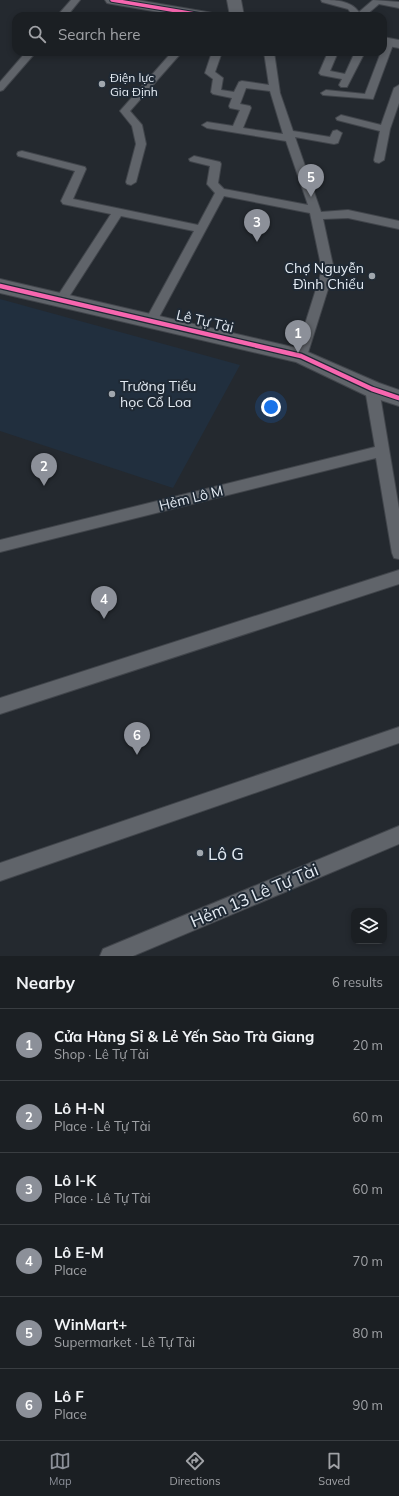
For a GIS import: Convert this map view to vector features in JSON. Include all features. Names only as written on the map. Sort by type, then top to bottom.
[{"type":"street","points":[[112,0],[130,1],[186,12]]},
{"type":"street","points":[[234,0],[236,12]]},
{"type":"street","name":"Lê Tự Tài","points":[[0,286],[301,356],[372,389],[399,398]]},
{"type":"lane","points":[[66,12],[76,0]]},
{"type":"lane","points":[[325,0],[353,3]]},
{"type":"lane","points":[[364,12],[377,1],[399,5]]},
{"type":"lane","points":[[0,88],[28,56]]},
{"type":"lane","points":[[131,182],[141,144],[137,125],[125,111],[173,56]]},
{"type":"lane","points":[[216,56],[210,73],[218,78],[216,92],[238,96]]},
{"type":"lane","points":[[270,56],[274,89],[315,213],[328,270],[301,356]]},
{"type":"lane","points":[[331,56],[324,73],[347,77]]},
{"type":"lane","points":[[343,94],[347,77],[358,56]]},
{"type":"lane","points":[[326,94],[369,97],[385,56]]},
{"type":"lane","points":[[237,129],[246,108],[234,106],[242,84],[274,89]]},
{"type":"lane","points":[[379,160],[385,129],[399,88]]},
{"type":"lane","points":[[341,118],[385,129]]},
{"type":"lane","points":[[207,124],[334,141],[337,133]]},
{"type":"lane","points":[[22,154],[81,169],[67,201],[200,229]]},
{"type":"lane","points":[[194,159],[216,164],[212,184],[221,192],[315,213],[348,214],[399,225]]},
{"type":"lane","points":[[151,321],[221,192]]},
{"type":"lane","points":[[61,300],[118,212]]},
{"type":"lane","points":[[372,389],[398,545]]},
{"type":"lane","name":"Hẻm Lô M","points":[[0,546],[382,451]]},
{"type":"lane","points":[[0,706],[399,577]]},
{"type":"lane","points":[[0,872],[399,735]]},
{"type":"lane","name":"Hẻm 13 Lê Tự Tài","points":[[110,956],[399,835]]},
{"type":"shaded area","name":"Trường Tiểu học Cổ Loa","points":[[0,299],[240,365],[173,488],[0,431]]},
{"type":"cycle path","points":[[112,0],[183,12]]},
{"type":"cycle path","points":[[0,286],[301,356],[372,389],[399,398]]},
{"type":"place","name":"Điện lực Gia Định","points":[[102,84]]},
{"type":"place","name":"WinMart+","points":[[311,197]]},
{"type":"place","name":"Lô I-K","points":[[257,242]]},
{"type":"place","name":"Chợ Nguyễn Đình Chiểu","points":[[372,276]]},
{"type":"place","name":"Cửa Hàng Sỉ & Lẻ Yến Sào Trà Giang","points":[[298,353]]},
{"type":"place","name":"Trường Tiểu học Cổ Loa","points":[[112,394]]},
{"type":"place","name":"Lô H-N","points":[[44,486]]},
{"type":"place","name":"Lô E-M","points":[[104,619]]},
{"type":"place","name":"Lô F","points":[[137,755]]},
{"type":"place","name":"Lô G","points":[[200,853]]}]
